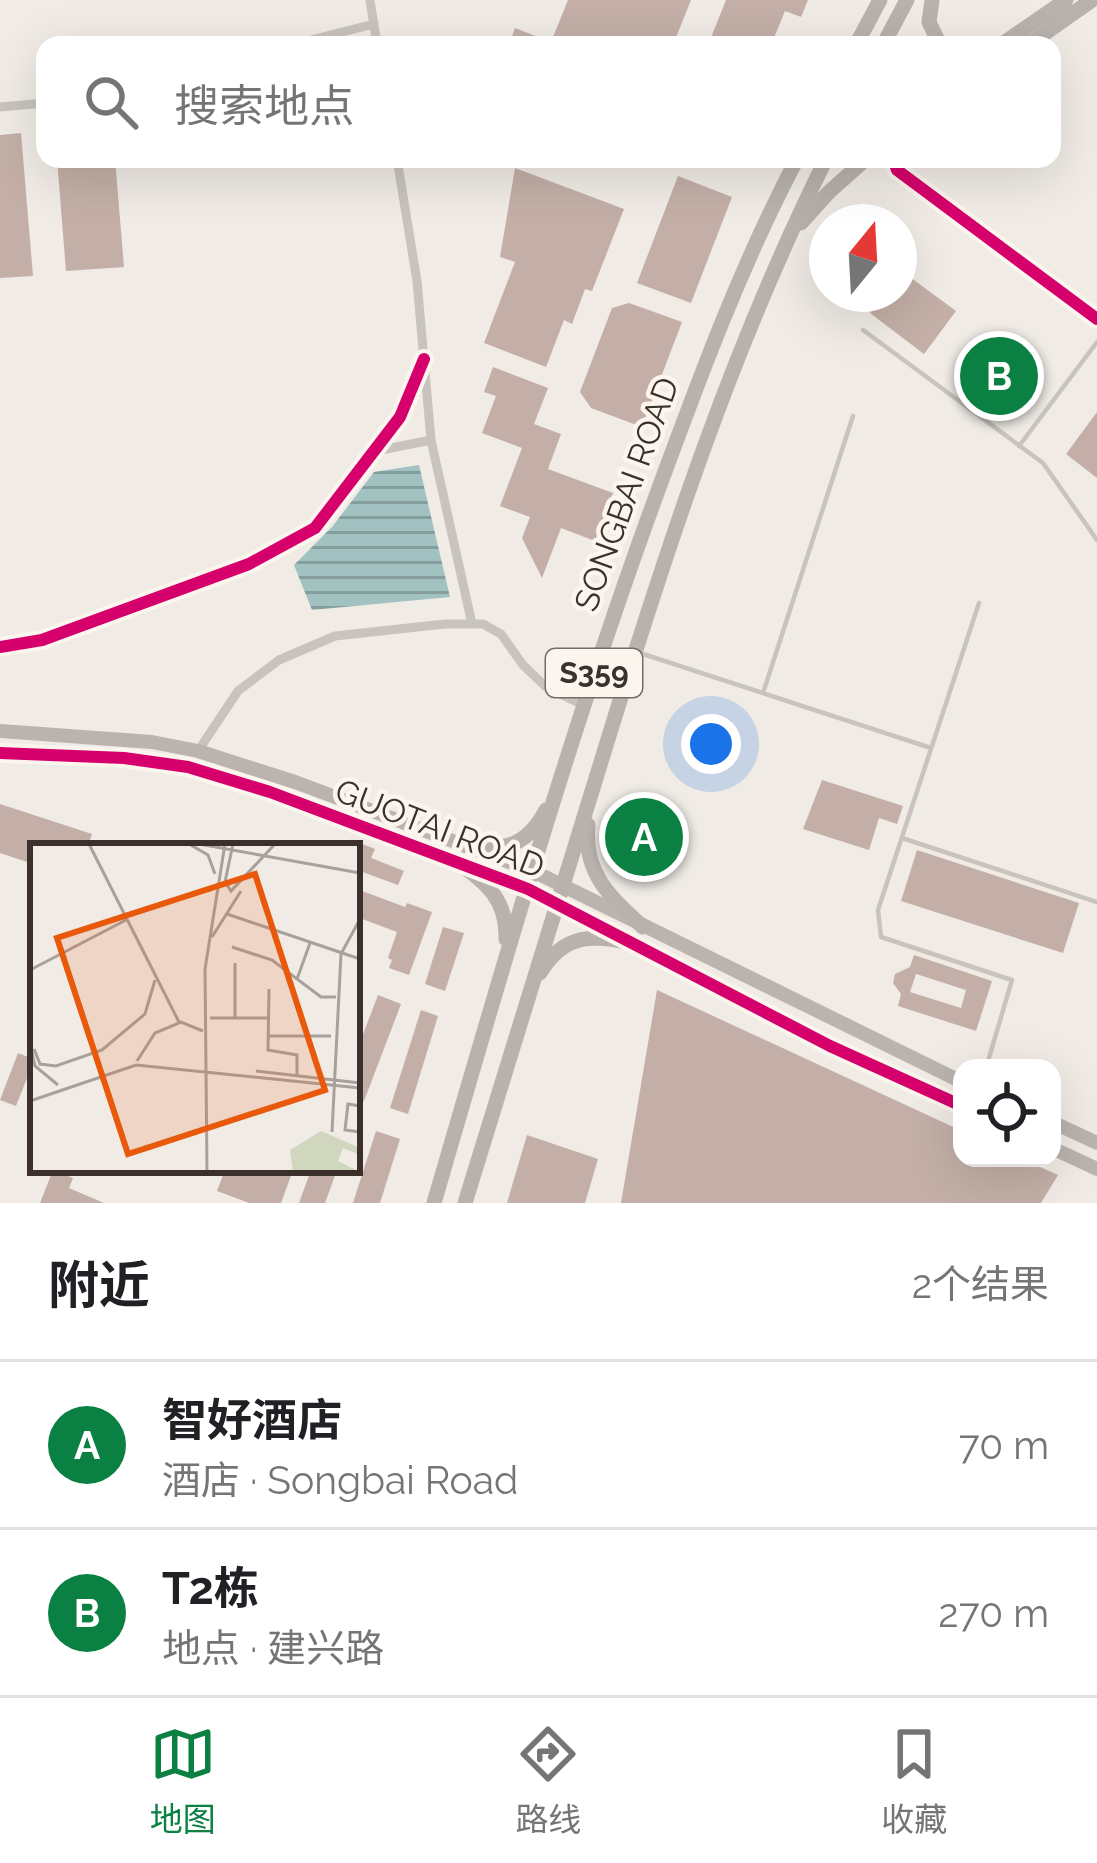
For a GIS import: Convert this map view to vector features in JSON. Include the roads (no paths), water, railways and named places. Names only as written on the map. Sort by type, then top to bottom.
[{"type":"main road","points":[[861,36],[880,0]]},
{"type":"main road","points":[[888,36],[907,0]]},
{"type":"main road","points":[[932,0],[929,22],[936,36]]},
{"type":"main road","points":[[1041,36],[1092,0]]},
{"type":"main road","points":[[1014,36],[1064,1]]},
{"type":"main road","name":"SONGBAI ROAD","points":[[434,1203],[584,705],[692,398],[768,214],[792,168]]},
{"type":"main road","points":[[781,249],[822,168]]},
{"type":"main road","name":"S359","points":[[781,249],[829,191],[856,168]]},
{"type":"main road","name":"SONGBAI ROAD","points":[[465,1203],[712,419],[781,249]]},
{"type":"main road","points":[[460,853],[500,849],[524,840],[540,822],[564,770]]},
{"type":"main road","points":[[592,791],[587,834],[592,870],[606,893],[644,926]]},
{"type":"main road","points":[[460,853],[501,903],[507,932],[504,964]]},
{"type":"main road","points":[[529,991],[554,952],[577,938],[635,944]]},
{"type":"street","points":[[370,0],[376,36]]},
{"type":"street","points":[[326,36],[374,24]]},
{"type":"street","points":[[0,107],[36,104]]},
{"type":"street","points":[[398,168],[417,281],[431,440],[472,624]]},
{"type":"street","points":[[896,168],[1097,319]]},
{"type":"street","points":[[0,647],[42,640],[249,564],[315,528],[400,417],[424,359]]},
{"type":"street","points":[[376,451],[431,440]]},
{"type":"street","points":[[198,751],[238,691],[303,648],[335,636],[472,624],[494,627],[531,674],[566,699],[584,705]]},
{"type":"street","name":"GUOTAI ROAD","points":[[0,731],[152,742],[198,751],[295,782],[460,853],[830,1046],[953,1102]]},
{"type":"street","name":"GUOTAI ROAD","points":[[0,753],[124,758],[188,767],[533,872],[953,1078]]},
{"type":"street","points":[[1061,1126],[1097,1143]]},
{"type":"street","points":[[1061,1152],[1097,1169]]},
{"type":"lane","points":[[862,330],[1043,463],[1097,540]]},
{"type":"lane","points":[[1019,446],[1097,342]]},
{"type":"lane","points":[[763,693],[854,416]]},
{"type":"lane","points":[[979,603],[878,910],[880,938],[1012,980],[989,1059]]},
{"type":"lane","points":[[635,652],[932,748]]},
{"type":"lane","points":[[902,838],[1097,902]]},
{"type":"water","points":[[419,465],[450,597],[312,610],[294,565],[332,527],[374,472]]},
{"type":"place","name":"T2栋","points":[[999,376]]},
{"type":"place","name":"智好酒店","points":[[644,837]]}]
